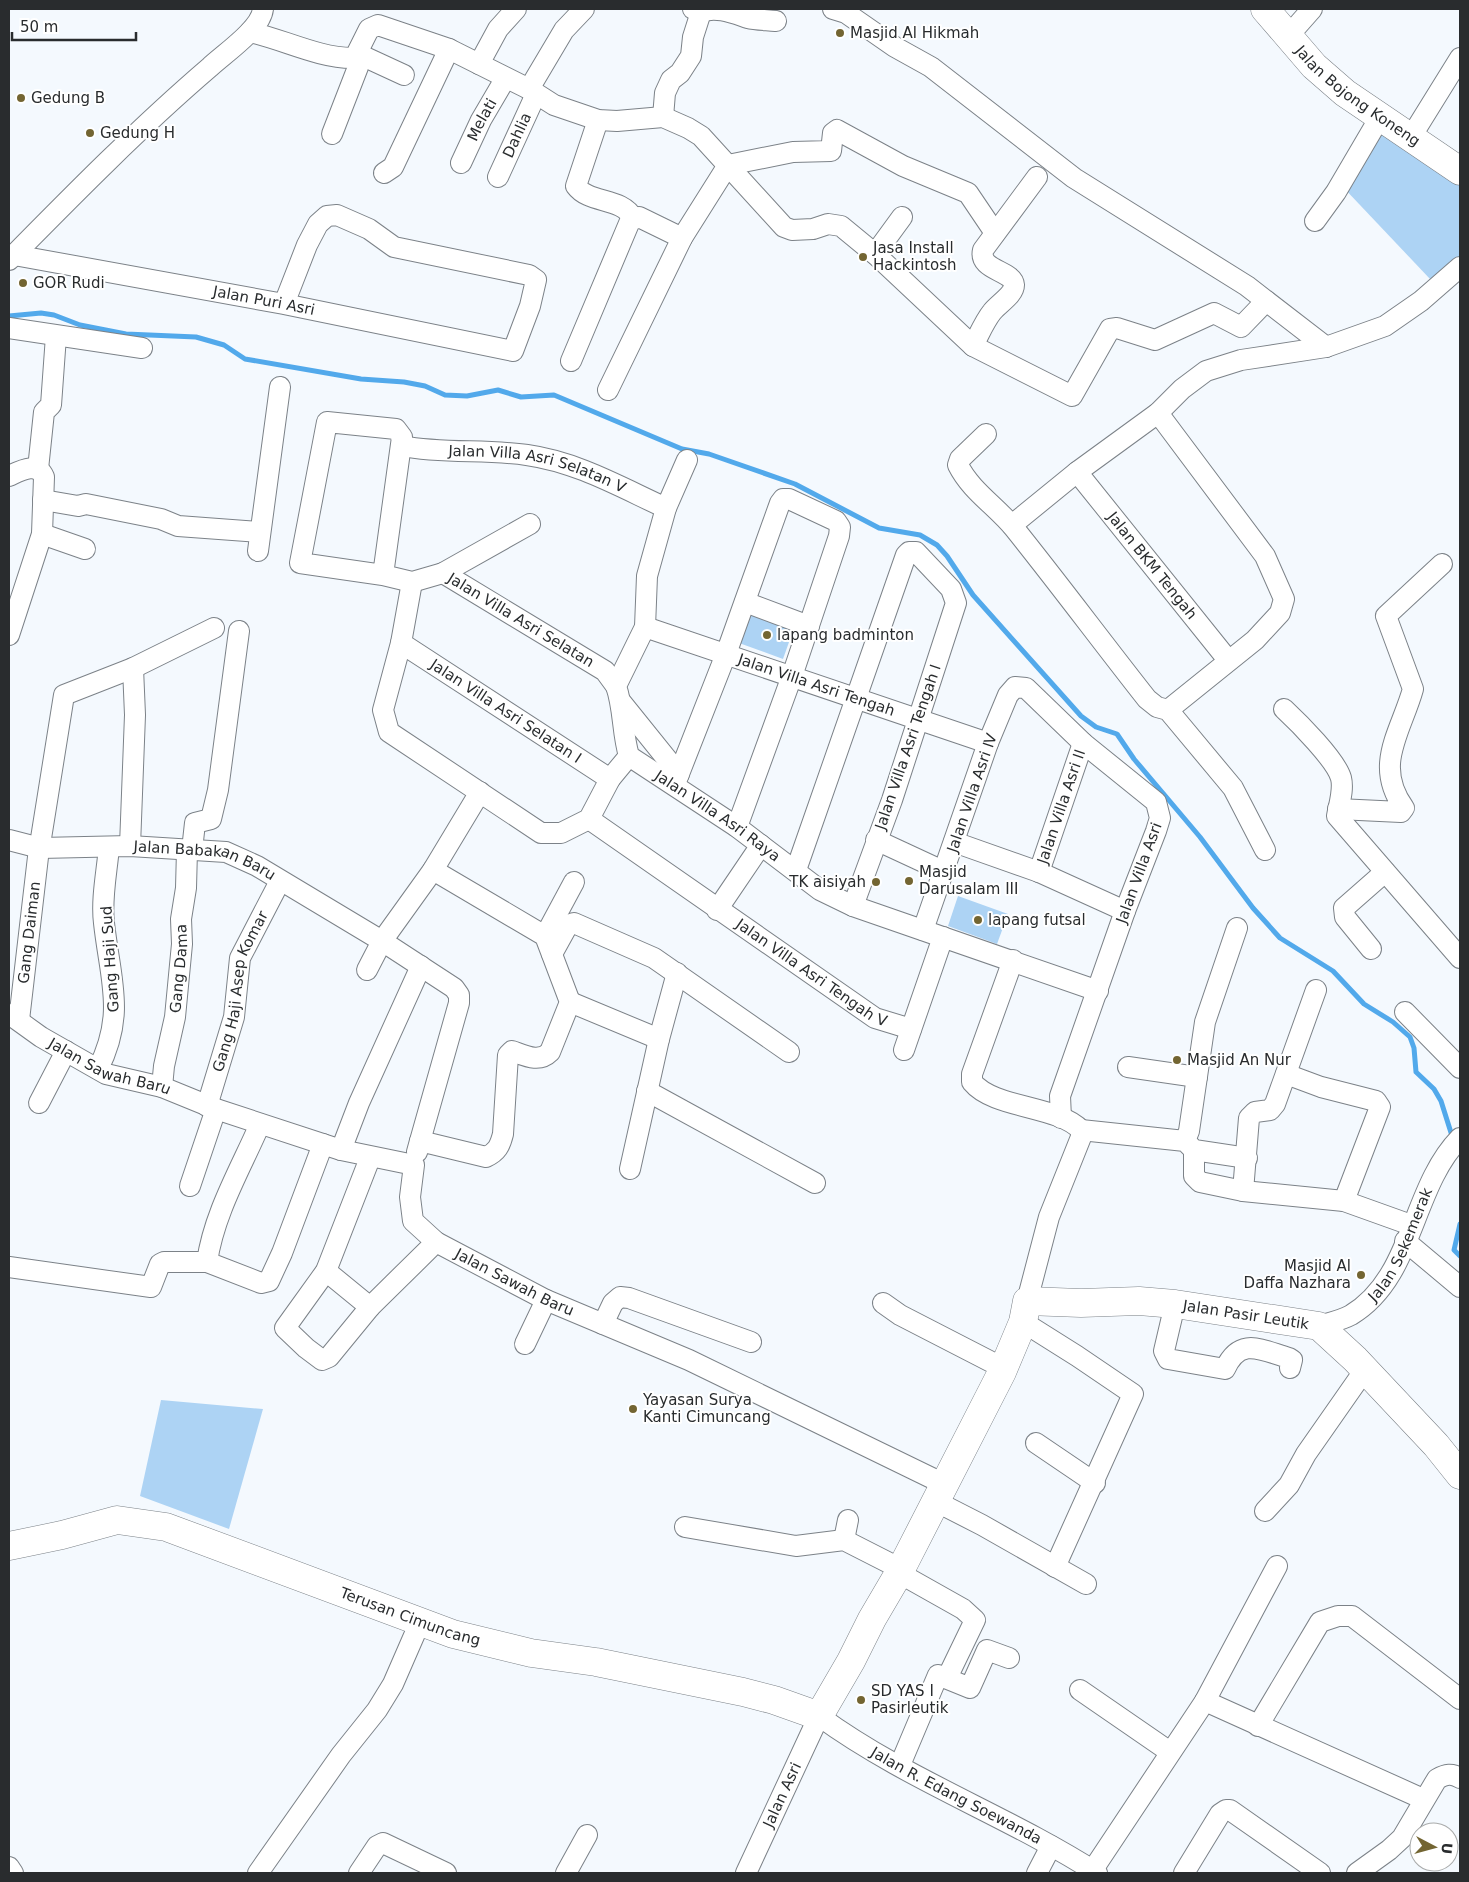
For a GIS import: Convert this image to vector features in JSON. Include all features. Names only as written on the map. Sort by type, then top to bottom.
[{"type":"street","points":[[11,257],[175,96],[250,32],[262,16],[263,9]]},
{"type":"street","points":[[479,64],[498,30],[516,9]]},
{"type":"street","name":"Dahlia","points":[[498,177],[532,91],[564,30],[584,9]]},
{"type":"street","points":[[833,9],[846,13],[895,47],[931,67],[1074,178],[1238,281],[1326,346]]},
{"type":"street","name":"Jalan Bojong Koneng","points":[[1265,9],[1314,66],[1345,93],[1460,171]]},
{"type":"street","points":[[1289,35],[1312,9]]},
{"type":"street","points":[[663,117],[665,93],[672,80],[680,73],[691,56],[692,37],[702,10],[732,12],[749,18],[776,21]]},
{"type":"street","points":[[332,134],[358,68],[357,58],[369,29],[373,25],[402,32],[449,49],[532,91],[554,105],[598,120],[617,122],[663,117],[701,136],[787,229],[812,229],[828,224],[841,226],[875,254],[973,346],[1072,396],[1110,329],[1116,328],[1155,340],[1214,313],[1241,328],[1266,300]]},
{"type":"street","points":[[250,32],[273,37],[292,46],[348,58],[365,57],[404,75]]},
{"type":"street","points":[[384,173],[393,167],[449,49]]},
{"type":"street","points":[[1410,137],[1460,58]]},
{"type":"street","name":"Melati","points":[[462,163],[481,120],[505,78]]},
{"type":"street","points":[[1315,221],[1336,192],[1380,117]]},
{"type":"street","points":[[598,120],[576,186],[580,192],[616,204],[630,212],[633,218]]},
{"type":"street","points":[[608,390],[682,238],[728,165],[792,152],[831,151],[833,133],[837,130],[903,166],[968,193],[995,234]]},
{"type":"street","points":[[973,346],[992,312],[1012,292],[1014,286],[1012,280],[984,262],[981,256],[983,250],[1037,178]]},
{"type":"street","name":"Jalan Puri Asri","points":[[11,257],[284,304],[513,351],[530,306],[535,278],[394,247],[370,229],[337,214],[327,216],[318,224],[307,245],[284,304]]},
{"type":"street","points":[[633,218],[639,217],[682,238]]},
{"type":"street","points":[[875,254],[902,217]]},
{"type":"street","points":[[571,361],[633,218]]},
{"type":"street","points":[[1012,525],[1078,472],[1158,413],[1182,389],[1206,371],[1241,360],[1326,346],[1385,326],[1421,301],[1460,267]]},
{"type":"street","points":[[9,328],[142,348]]},
{"type":"street","points":[[33,469],[44,412],[51,405],[56,336]]},
{"type":"street","points":[[43,500],[80,506],[86,504],[161,519],[178,526],[259,541],[280,387]]},
{"type":"street","points":[[1158,413],[1265,556],[1284,599],[1280,613],[1255,640],[1168,710]]},
{"type":"street","name":"Jalan Villa Asri Selatan","points":[[402,446],[402,437],[396,429],[327,422],[300,563],[383,575],[428,577],[605,671],[677,779]]},
{"type":"street","points":[[986,434],[960,459],[958,465],[979,493],[1012,525],[1147,699],[1156,707],[1168,710],[1233,788],[1265,850]]},
{"type":"street","points":[[383,575],[402,446]]},
{"type":"street","name":"Jalan Villa Asri Selatan V","points":[[402,446],[526,454],[556,460],[583,469],[666,508]]},
{"type":"street","points":[[530,524],[428,577],[407,613],[383,710],[389,732],[541,833],[560,833],[589,820],[610,779],[629,756],[625,742],[619,694],[645,627],[647,576],[666,508],[687,460]]},
{"type":"street","points":[[9,464],[33,469],[44,477],[42,534],[9,635]]},
{"type":"street","points":[[9,476],[33,469]]},
{"type":"street","name":"Jalan BKM Tengah","points":[[1078,472],[1228,660]]},
{"type":"street","points":[[677,779],[726,654],[780,502],[783,499],[790,499],[836,521],[840,527],[839,536],[792,676],[737,827]]},
{"type":"street","points":[[42,534],[85,549]]},
{"type":"street","name":"Jalan Villa Asri Tengah I","points":[[854,906],[956,604],[951,589],[916,552],[909,552],[906,555],[856,698]]},
{"type":"street","points":[[1338,809],[1401,812],[1404,808],[1397,799],[1388,775],[1397,732],[1413,689],[1386,616],[1442,564]]},
{"type":"street","points":[[745,602],[809,626]]},
{"type":"street","name":"Jalan Villa Asri Tengah","points":[[645,627],[988,743]]},
{"type":"street","points":[[130,846],[134,715],[133,668],[214,628]]},
{"type":"street","name":"Gang Dama","points":[[162,1087],[164,1066],[176,1017],[182,944],[181,919],[189,850],[195,823],[210,819],[218,790],[239,631]]},
{"type":"street","name":"Jalan Villa Asri Selatan I","points":[[401,643],[610,779]]},
{"type":"street","name":"Gang Daiman","points":[[14,1017],[64,695],[133,668]]},
{"type":"street","name":"Jalan Villa Asri","points":[[1015,687],[1026,688],[1083,743],[1156,802],[1160,818],[1060,1096],[1061,1118]]},
{"type":"street","name":"Jalan Villa Asri Ⅳ","points":[[923,930],[945,872],[988,743],[1008,695],[1015,687]]},
{"type":"street","points":[[796,870],[856,698]]},
{"type":"street","points":[[1284,709],[1303,726],[1340,777],[1341,794],[1337,816],[1343,825],[1460,958]]},
{"type":"street","name":"Jalan Villa Asri II","points":[[1039,872],[1083,743]]},
{"type":"street","name":"Jalan Villa Asri Raya","points":[[629,756],[646,769],[677,779],[820,890],[854,906],[1098,991]]},
{"type":"street","points":[[367,970],[382,941],[433,870],[480,792]]},
{"type":"street","name":"Jalan Villa Asri Tengah V","points":[[589,820],[875,1018],[911,1029]]},
{"type":"street","name":"Jalan Babakan Baru","points":[[9,840],[40,848],[130,846],[226,852],[257,866],[382,941],[454,988],[459,995],[456,1015],[420,1140]]},
{"type":"street","points":[[876,840],[945,872]]},
{"type":"street","points":[[954,842],[1039,872],[1125,911]]},
{"type":"street","points":[[717,910],[761,845]]},
{"type":"street","name":"Gang Haji Sud","points":[[98,1069],[106,1053],[115,1018],[114,981],[104,922],[108,847]]},
{"type":"street","points":[[414,1165],[420,1140],[486,1157],[494,1153],[500,1146],[503,1134],[508,1055],[512,1052],[536,1059],[544,1057],[550,1052],[570,1002],[548,945],[433,870]]},
{"type":"street","points":[[1371,949],[1345,917],[1344,908],[1385,872]]},
{"type":"street","name":"Gang Haji Asep Komar","points":[[212,1108],[234,1017],[240,958],[280,881]]},
{"type":"street","points":[[548,945],[574,882]]},
{"type":"street","points":[[548,945],[568,925],[574,923],[654,958],[789,1052]]},
{"type":"street","points":[[1237,928],[1206,1022],[1189,1131],[1194,1176],[1200,1182],[1243,1191],[1344,1201],[1408,1233],[1460,1287]]},
{"type":"street","name":"Jalan Villa Asri Tengah V","points":[[904,1050],[943,937]]},
{"type":"street","points":[[1013,960],[972,1074],[972,1082],[984,1092],[1061,1118],[1076,1125],[1081,1130],[1190,1145],[1247,1158]]},
{"type":"street","points":[[9,1267],[151,1287],[160,1264],[164,1262],[207,1262],[262,1283],[269,1281],[332,1147],[359,1103],[421,966]]},
{"type":"street","points":[[630,1169],[659,1039],[677,973]]},
{"type":"street","points":[[1243,1191],[1249,1118],[1252,1113],[1273,1108],[1316,990]]},
{"type":"street","points":[[570,1002],[659,1039]]},
{"type":"street","points":[[1405,1012],[1460,1068]]},
{"type":"street","name":"Jalan Sawah Baru","points":[[14,1017],[40,1037],[106,1074],[162,1087],[212,1108],[332,1147],[370,1158],[414,1165],[410,1197],[413,1221],[436,1242],[546,1300],[689,1360],[861,1442],[897,1463],[982,1524],[1086,1584]]},
{"type":"street","points":[[39,1103],[66,1051]]},
{"type":"street","points":[[1128,1067],[1197,1077]]},
{"type":"street","points":[[1286,1074],[1321,1087],[1376,1101],[1380,1107],[1344,1201]]},
{"type":"street","points":[[647,1091],[815,1184]]},
{"type":"street","points":[[190,1186],[212,1108]]},
{"type":"street","points":[[207,1262],[210,1242],[218,1220],[260,1124]]},
{"type":"street","points":[[819,1716],[900,1571],[1004,1368],[1025,1312],[1049,1217],[1081,1137],[1081,1130]]},
{"type":"street","name":"Jalan Sekemerak","points":[[1319,1326],[1350,1316],[1384,1284],[1399,1259],[1408,1233],[1457,1142]]},
{"type":"street","points":[[370,1158],[326,1271],[285,1328],[322,1360],[329,1357],[370,1307],[436,1242]]},
{"type":"street","points":[[326,1271],[370,1307]]},
{"type":"street","points":[[603,1324],[613,1303],[620,1297],[629,1298],[750,1342]]},
{"type":"street","points":[[525,1344],[546,1300]]},
{"type":"street","name":"Jalan Pasir Leutik","points":[[1025,1312],[1081,1304],[1138,1301],[1175,1304],[1319,1326],[1360,1365],[1436,1445],[1460,1475]]},
{"type":"street","points":[[883,1303],[900,1315],[1004,1368]]},
{"type":"street","points":[[1175,1304],[1164,1352],[1168,1359],[1225,1369],[1233,1354],[1239,1349],[1253,1348],[1289,1358],[1292,1360],[1290,1368]]},
{"type":"street","points":[[1025,1312],[1077,1356],[1133,1394],[1095,1483],[1054,1567]]},
{"type":"street","points":[[1265,1511],[1289,1485],[1360,1365],[1349,1338],[1350,1316]]},
{"type":"street","points":[[1036,1443],[1095,1483]]},
{"type":"street","name":"Terusan Cimuncang","points":[[9,1546],[62,1535],[117,1520],[166,1527],[454,1634],[531,1653],[596,1662],[743,1692],[774,1700],[819,1716]]},
{"type":"street","points":[[685,1527],[796,1546],[846,1530],[900,1571],[963,1609],[975,1620],[947,1678]]},
{"type":"street","points":[[1095,1872],[1170,1752],[1205,1701],[1277,1566]]},
{"type":"street","points":[[1258,1726],[1320,1622],[1338,1616],[1352,1616],[1460,1699]]},
{"type":"street","points":[[258,1873],[341,1755],[377,1710],[393,1684],[420,1622]]},
{"type":"street","points":[[900,1765],[938,1675],[970,1688],[987,1650],[1009,1658]]},
{"type":"street","points":[[1080,1690],[1170,1752]]},
{"type":"street","points":[[1205,1701],[1423,1799]]},
{"type":"street","name":"Jalan R. Edang Soewanda","points":[[819,1716],[853,1741],[1051,1846],[1095,1872]]},
{"type":"street","name":"Jalan Asri","points":[[746,1873],[819,1716]]},
{"type":"street","points":[[1357,1873],[1390,1850],[1402,1838],[1423,1799],[1437,1779],[1444,1775],[1454,1774],[1460,1778]]},
{"type":"street","points":[[1184,1873],[1220,1814],[1226,1810],[1230,1810],[1320,1873]]},
{"type":"street","points":[[566,1873],[587,1835]]},
{"type":"street","points":[[359,1873],[377,1846],[383,1843],[446,1873]]},
{"type":"street","points":[[1038,1873],[1051,1846]]},
{"type":"street","points":[[9,1867],[13,1873]]},
{"type":"shaded area","points":[[1379,122],[1460,174],[1460,260],[1431,280],[1342,186]]},
{"type":"shaded area","name":"lapang badminton","points":[[750,612],[794,628],[783,659],[739,643]]},
{"type":"shaded area","name":"lapang futsal","points":[[958,896],[1008,914],[997,944],[948,926]]},
{"type":"shaded area","points":[[161,1400],[263,1409],[229,1529],[140,1496]]},
{"type":"waterway","points":[[9,316],[41,313],[54,315],[80,325],[126,334],[196,337],[224,345],[245,359],[361,379],[404,382],[425,386],[445,395],[467,396],[498,390],[521,397],[554,395],[682,449],[709,454],[795,484],[879,528],[920,535],[937,545],[947,556],[973,595],[1081,716],[1096,727],[1117,734],[1134,759],[1200,837],[1253,908],[1280,938],[1333,971],[1364,1004],[1393,1022],[1410,1037],[1414,1048],[1416,1072],[1434,1089],[1441,1101],[1453,1139]]},
{"type":"waterway","points":[[1460,1224],[1454,1250],[1460,1256]]},
{"type":"place","name":"Masjid Al Hikmah","points":[[840,33]]},
{"type":"place","name":"Gedung B","points":[[21,98]]},
{"type":"place","name":"Gedung H","points":[[90,133]]},
{"type":"place","name":"Jasa Install Hackintosh","points":[[863,257]]},
{"type":"place","name":"GOR Rudi","points":[[23,283]]},
{"type":"place","name":"lapang badminton","points":[[767,635]]},
{"type":"place","name":"Masjid Darusalam III","points":[[909,881]]},
{"type":"place","name":"TK aisiyah","points":[[876,882]]},
{"type":"place","name":"lapang futsal","points":[[978,920]]},
{"type":"place","name":"Masjid An Nur","points":[[1177,1060]]},
{"type":"place","name":"Masjid Al Daffa Nazhara","points":[[1361,1275]]},
{"type":"place","name":"Yayasan Surya Kanti Cimuncang","points":[[633,1409]]},
{"type":"place","name":"SD YAS I Pasirleutik","points":[[861,1700]]}]
